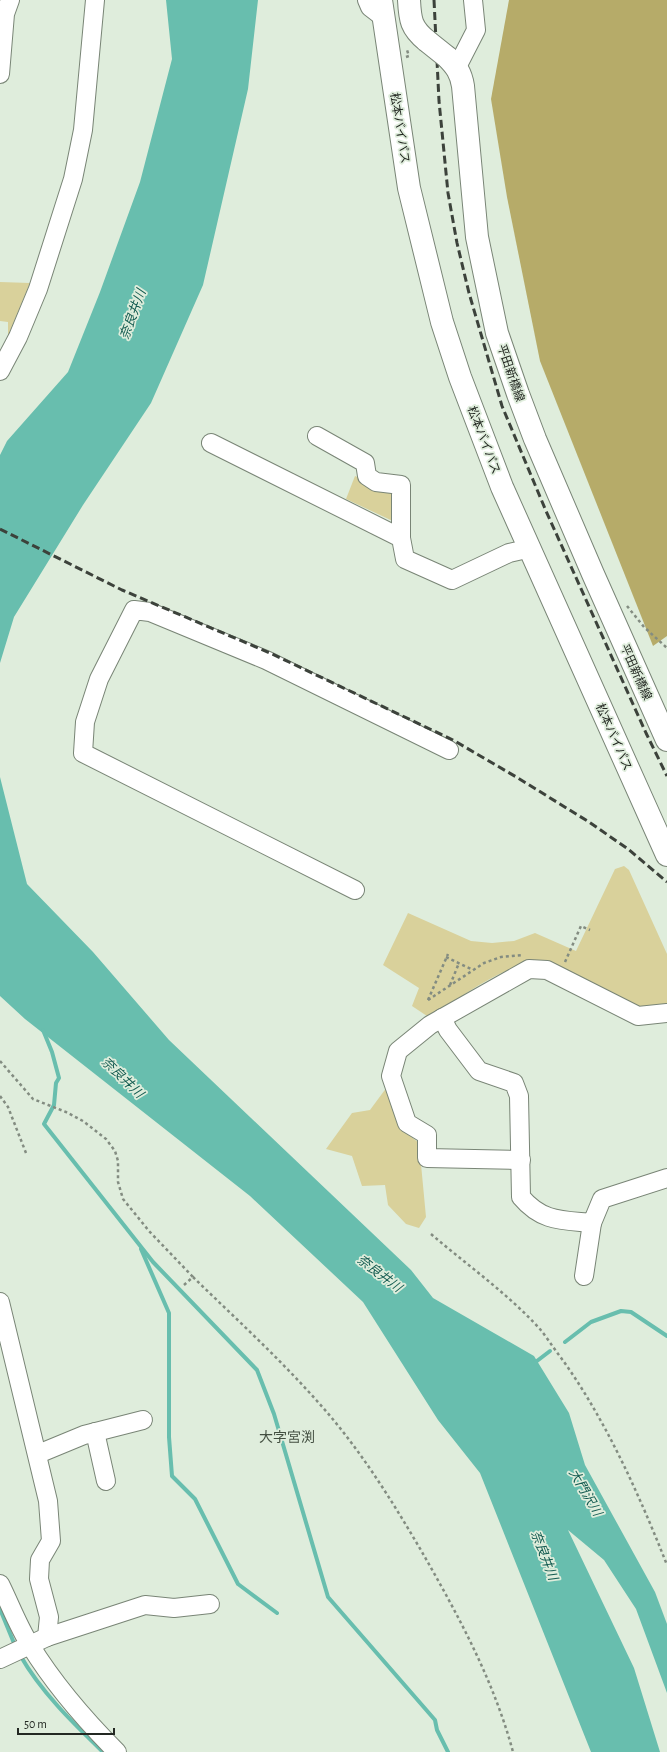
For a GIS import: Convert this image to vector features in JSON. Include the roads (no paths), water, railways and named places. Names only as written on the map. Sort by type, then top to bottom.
[{"type":"main road","points":[[409,0],[411,22],[416,32],[452,62]]},
{"type":"main road","name":"松本バイパス","points":[[382,9],[409,188],[442,322],[460,377],[502,487],[531,548],[663,847]]},
{"type":"main road","name":"平田新橋線","points":[[452,62],[462,76],[477,237],[497,333],[535,439],[592,574],[667,740]]},
{"type":"street","points":[[0,74],[6,14],[10,0]]},
{"type":"street","points":[[0,371],[18,337],[38,289],[73,179],[83,130],[95,0]]},
{"type":"street","points":[[367,0],[370,7],[382,9]]},
{"type":"street","points":[[452,62],[476,30],[473,0]]},
{"type":"street","points":[[317,436],[365,463],[367,476],[376,482],[401,485],[401,538],[405,558],[452,580],[509,553],[531,548]]},
{"type":"street","points":[[211,444],[401,538]]},
{"type":"street","points":[[354,890],[83,753],[85,722],[99,679],[134,610],[150,612],[266,660],[450,750]]},
{"type":"street","points":[[521,1160],[427,1158],[428,1135],[407,1123],[391,1076],[398,1051],[430,1025],[529,969],[547,970],[561,965],[638,1016],[667,1013]]},
{"type":"street","points":[[442,1018],[448,1030],[479,1071],[514,1083],[519,1096],[521,1197],[531,1208],[552,1219],[592,1223]]},
{"type":"street","points":[[584,1276],[592,1223],[602,1198],[667,1178]]},
{"type":"street","points":[[0,1302],[38,1454],[48,1501],[51,1541],[40,1560],[39,1579],[49,1617],[47,1637]]},
{"type":"street","points":[[38,1454],[84,1435],[142,1420]]},
{"type":"street","points":[[95,1432],[106,1481]]},
{"type":"street","points":[[0,1584],[16,1651],[57,1684],[98,1733],[117,1752]]},
{"type":"street","points":[[16,1651],[47,1637],[145,1605],[174,1608],[210,1604]]},
{"type":"water","name":"奈良井川","points":[[166,0],[258,0],[248,89],[203,285],[151,403],[83,505],[14,617],[0,663],[0,455],[7,441],[68,372],[100,292],[140,182],[172,59]]},
{"type":"water","points":[[0,777],[27,884],[93,952],[169,1040],[411,1270],[433,1298],[534,1356],[569,1413],[585,1465],[655,1592],[667,1624],[667,1693],[636,1609],[604,1560],[568,1530],[634,1668],[660,1752],[591,1752],[480,1473],[438,1420],[363,1302],[250,1196],[25,1019],[0,996]]},
{"type":"waterway","points":[[43,1030],[52,1052],[59,1078],[56,1083],[54,1105],[44,1124],[153,1262],[257,1370],[274,1414],[328,1597],[435,1720],[437,1730],[448,1752]]},
{"type":"waterway","points":[[141,1249],[169,1313],[169,1437],[172,1476],[195,1499],[238,1584],[277,1613]]},
{"type":"waterway","points":[[565,1342],[591,1322],[621,1311],[631,1312],[667,1336]]},
{"type":"waterway","points":[[533,1364],[550,1351]]},
{"type":"waterway","points":[[0,1609],[16,1648]]},
{"type":"waterway","points":[[20,1655],[28,1669],[48,1694],[69,1718],[103,1752]]},
{"type":"railway","points":[[434,0],[439,101],[448,193],[457,243],[469,293],[502,406],[546,511],[646,733],[667,776]]},
{"type":"railway","points":[[0,529],[122,590],[270,653],[453,740],[589,822],[628,849],[667,882]]},
{"type":"district","name":"大字宮渕","points":[[287,1437]]},
{"type":"water label","name":"大門沢川","points":[[586,1492]]}]
